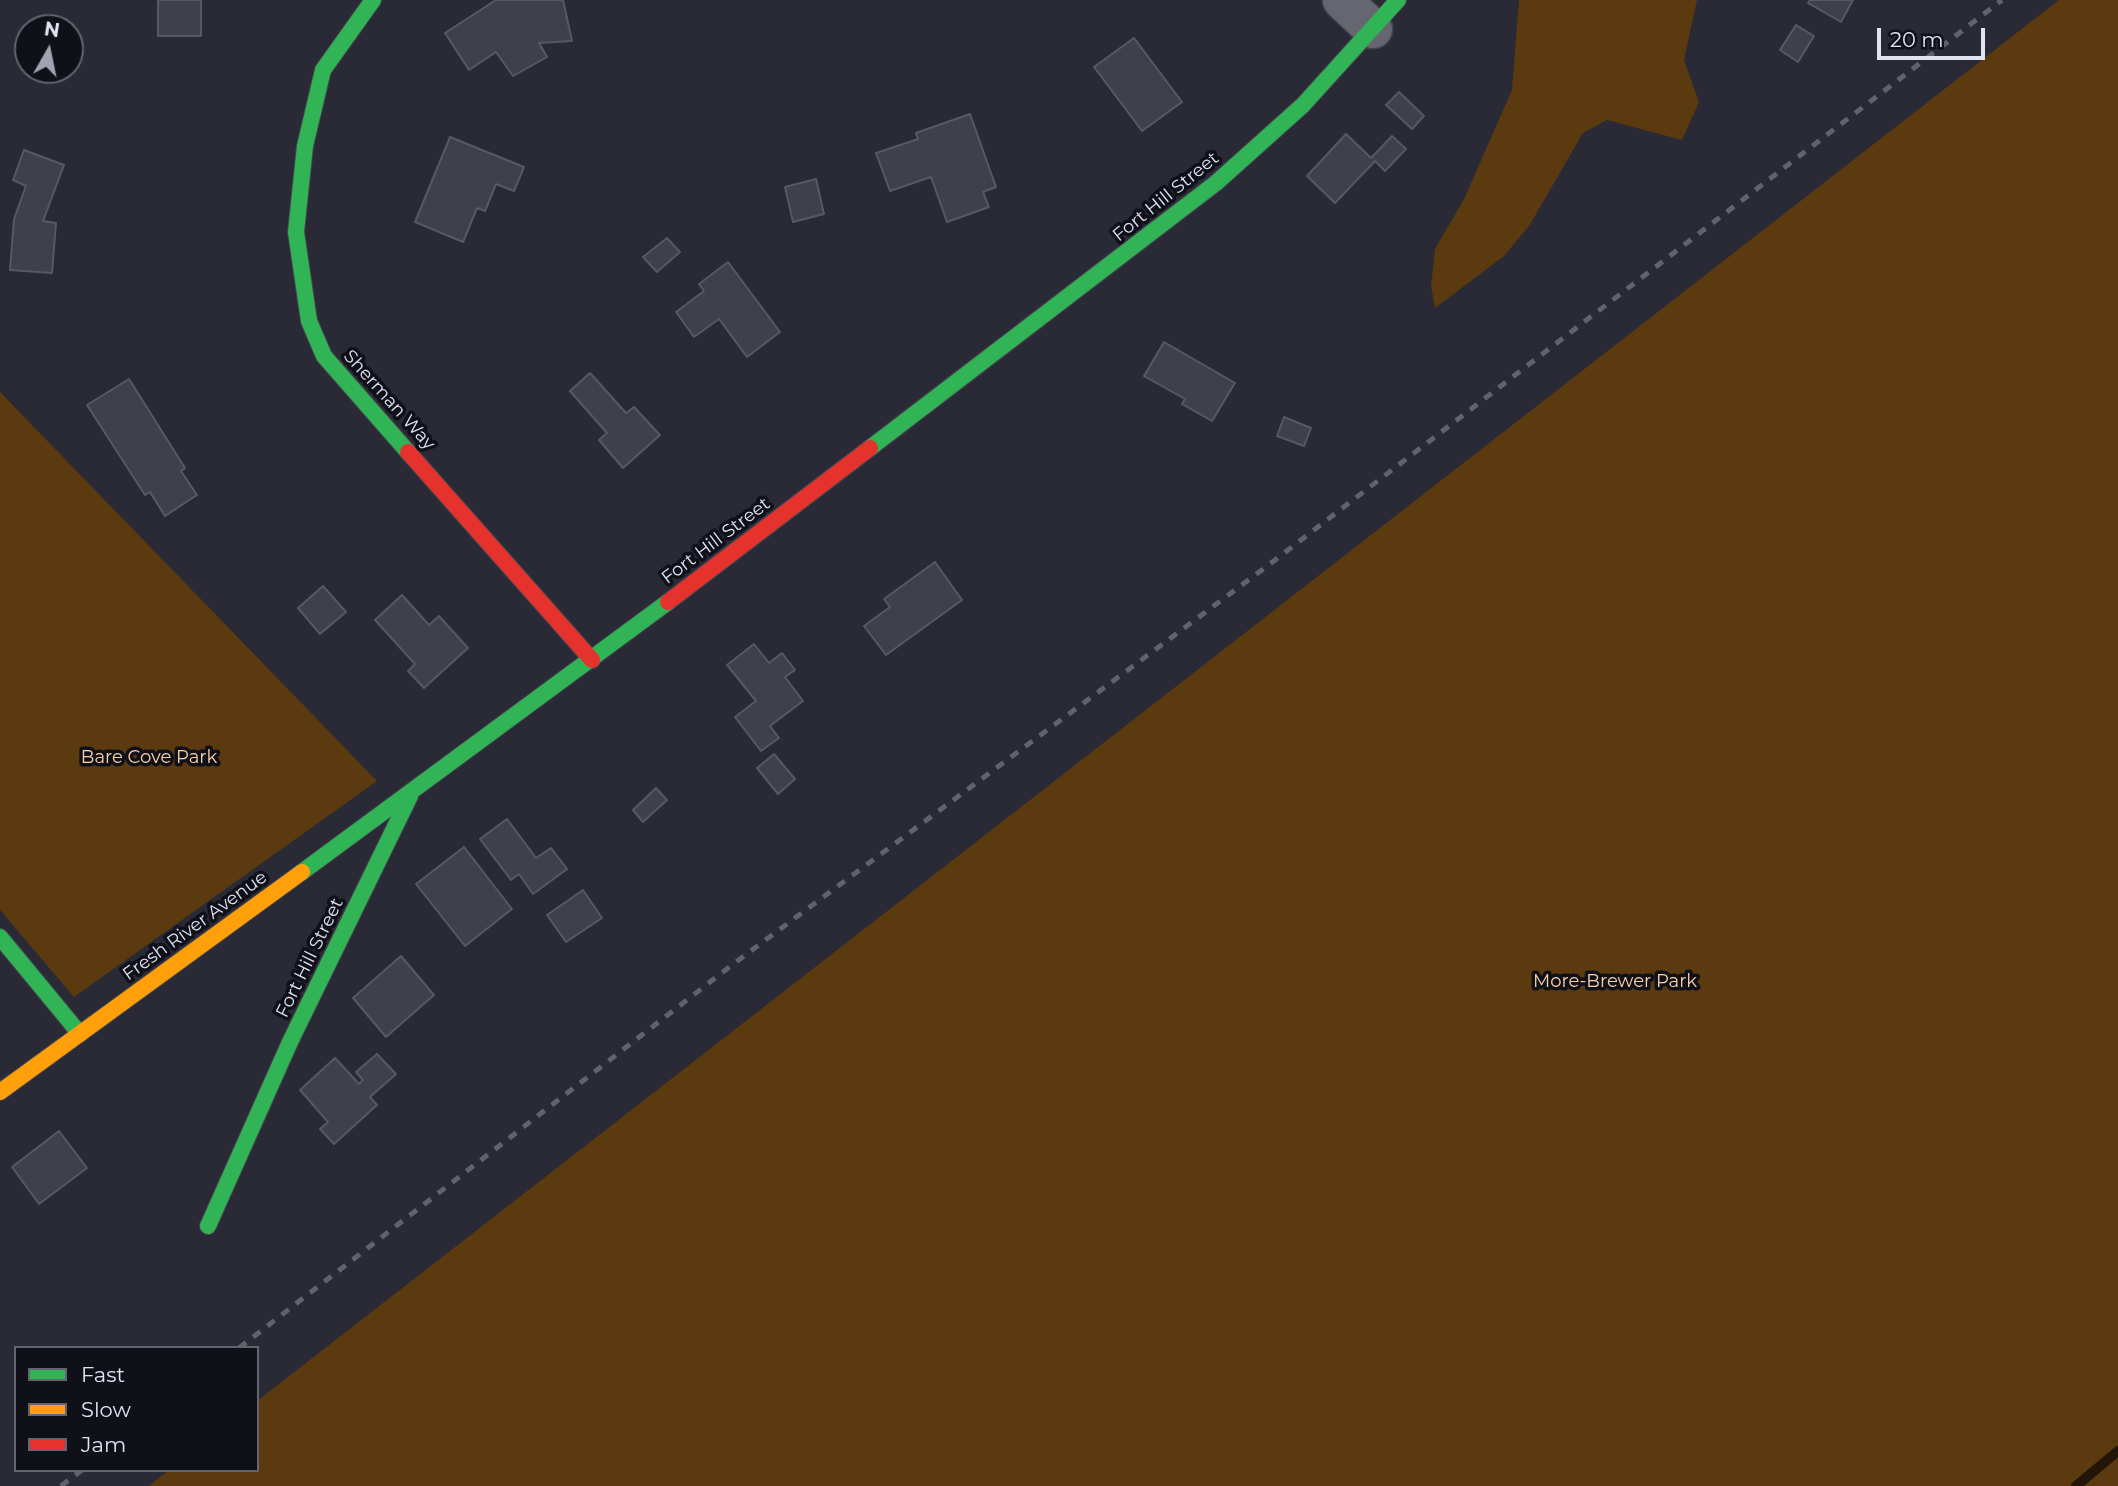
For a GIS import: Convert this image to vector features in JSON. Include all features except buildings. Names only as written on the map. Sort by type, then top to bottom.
[{"type":"main road","name":"Sherman Way","points":[[373,0],[323,70],[304,146],[296,232],[309,321],[324,356],[334,368],[592,660]]},
{"type":"main road","name":"Fort Hill Street","points":[[208,1226],[290,1042],[413,791],[592,660],[1216,183],[1303,106],[1398,0]]},
{"type":"main road","name":"Fresh River Avenue","points":[[0,1092],[413,791]]},
{"type":"main road","points":[[0,937],[80,1034]]},
{"type":"street","points":[[1342,0],[1373,29]]},
{"type":"green space","points":[[1519,0],[1697,0],[1684,60],[1699,102],[1682,140],[1607,120],[1583,133],[1529,226],[1504,256],[1435,308],[1431,286],[1435,249],[1464,199],[1512,90]]},
{"type":"green space","name":"More-Brewer Park","points":[[2059,0],[2118,0],[2118,1486],[149,1486],[166,1472],[259,1472],[259,1399]]},
{"type":"green space","name":"Bare Cove Park","points":[[0,392],[377,781],[74,997],[0,910]]},
{"type":"waterway","points":[[2076,1486],[2118,1451]]},
{"type":"railway","points":[[242,1346],[732,965],[1266,567],[2002,0]]},
{"type":"railway","points":[[61,1486],[79,1472]]},
{"type":"traffic: fast","points":[[373,0],[323,70],[305,146],[296,232],[309,321],[324,356],[408,452]]},
{"type":"traffic: fast","points":[[870,448],[1216,183],[1303,105],[1398,0]]},
{"type":"traffic: fast","points":[[302,872],[668,602]]},
{"type":"traffic: fast","points":[[208,1226],[290,1042],[410,796]]},
{"type":"traffic: fast","points":[[0,937],[80,1034]]},
{"type":"traffic: slow","points":[[0,1092],[302,872]]},
{"type":"traffic: jam","points":[[668,602],[870,448]]},
{"type":"traffic: jam","points":[[408,452],[592,660]]}]
